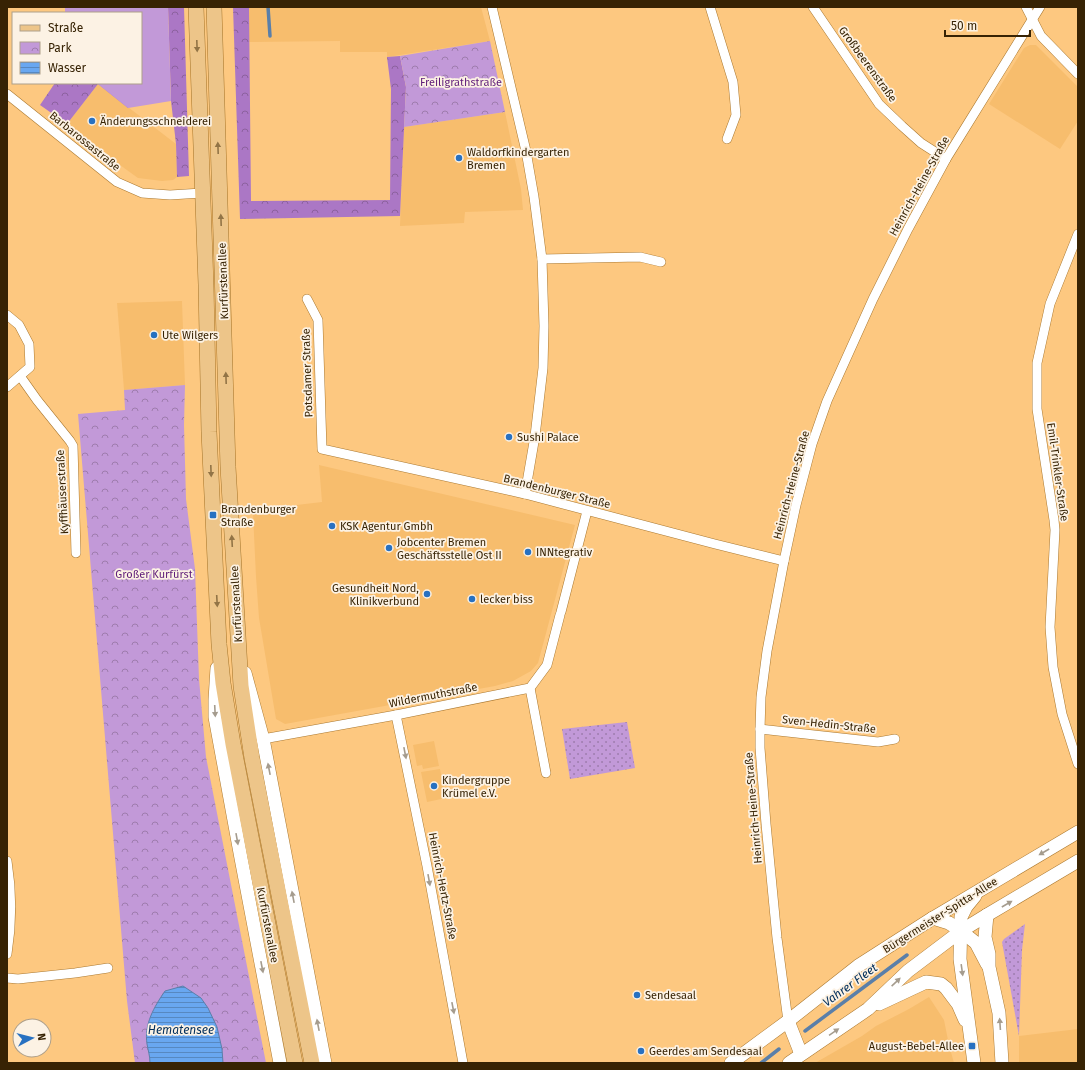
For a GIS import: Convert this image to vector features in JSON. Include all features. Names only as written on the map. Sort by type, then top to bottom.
[{"type":"main road","name":"Kurfürstenallee","points":[[196,7],[209,432],[219,644],[223,683],[233,744],[295,1063]]},
{"type":"main road","name":"Kurfürstenallee","points":[[214,7],[228,467],[241,686],[252,758],[316,1062]]},
{"type":"main road","name":"Kurfürstenallee","points":[[219,644],[215,717],[240,858],[280,1063]]},
{"type":"main road","name":"Kurfürstenallee","points":[[238,650],[263,739],[316,1062]]},
{"type":"main road","name":"Bürgermeister-Spitta-Allee","points":[[730,1063],[788,1021],[858,966],[933,918],[1078,832]]},
{"type":"main road","points":[[789,1063],[868,1009],[908,972],[962,931],[1078,862]]},
{"type":"main road","points":[[974,1063],[967,1002],[960,959],[962,931],[961,917],[966,906],[981,889]]},
{"type":"main road","points":[[987,915],[985,937],[999,1013],[1002,1063]]},
{"type":"main road","points":[[933,918],[949,923],[962,931],[976,943],[990,967]]},
{"type":"main road","points":[[868,1009],[926,982],[941,984],[946,988],[958,1004],[970,1030]]},
{"type":"main road","points":[[788,1021],[801,1054]]},
{"type":"street","points":[[492,7],[526,151],[542,259],[544,326],[543,368],[535,436],[525,494]]},
{"type":"street","points":[[710,7],[733,82],[736,115],[727,139]]},
{"type":"street","name":"Großbeerenstraße","points":[[813,7],[879,104],[921,143],[946,159]]},
{"type":"street","points":[[1026,7],[1041,36],[1078,74]]},
{"type":"street","name":"Heinrich-Heine-Straße","points":[[788,1021],[776,930],[766,824],[760,748],[760,728],[761,697],[767,651],[796,505],[812,444],[827,401],[873,299],[908,229],[946,159],[1040,7]]},
{"type":"street","name":"Barbarossastraße","points":[[7,94],[117,182],[142,193],[170,195],[202,193]]},
{"type":"street","name":"Emil-Trinkler-Straße","points":[[1078,234],[1050,304],[1037,363],[1037,409],[1054,520],[1050,628],[1053,667],[1062,714],[1078,764]]},
{"type":"street","points":[[542,259],[640,257],[662,262]]},
{"type":"street","name":"Potsdamer Straße","points":[[307,299],[318,320],[322,449]]},
{"type":"street","points":[[7,315],[19,325],[29,344],[30,368],[7,387]]},
{"type":"street","name":"Kyffhäuserstraße","points":[[20,376],[73,446],[76,553]]},
{"type":"street","name":"Brandenburger Straße","points":[[322,449],[525,494],[784,561]]},
{"type":"street","points":[[546,773],[530,688],[547,665],[587,511]]},
{"type":"street","name":"Wildermuthstraße","points":[[263,739],[396,715],[530,688]]},
{"type":"street","name":"Heinrich-Hertz-Straße","points":[[396,715],[427,866],[463,1063]]},
{"type":"street","name":"Sven-Hedin-Straße","points":[[760,728],[878,742],[895,739]]},
{"type":"street","points":[[7,861],[11,908],[10,936],[7,954]]},
{"type":"street","points":[[7,978],[18,979],[108,968]]},
{"type":"shaded area","points":[[249,7],[481,7],[490,41],[387,57],[387,52],[340,52],[340,41],[249,42]]},
{"type":"shaded area","points":[[1030,45],[1036,45],[1078,87],[1078,121],[1060,149],[989,104],[1024,48]]},
{"type":"shaded area","points":[[98,84],[176,144],[177,177],[173,180],[162,181],[138,178],[88,142],[67,124]]},
{"type":"shaded area","name":"Waldorfkindergarten Bremen","points":[[505,112],[521,189],[523,210],[465,212],[464,223],[400,226],[404,127]]},
{"type":"shaded area","points":[[182,301],[185,385],[124,390],[117,303]]},
{"type":"shaded area","points":[[319,465],[575,525],[538,663],[531,671],[513,681],[495,686],[285,724],[276,719],[259,618],[253,514],[254,510],[322,502]]},
{"type":"shaded area","name":"Kindergruppe Krümel e.V.","points":[[434,741],[439,766],[423,769],[422,765],[417,766],[413,745]]},
{"type":"shaded area","name":"Kindergruppe Krümel e.V.","points":[[440,769],[446,798],[427,802],[421,772]]},
{"type":"shaded area","points":[[929,997],[944,1020],[954,1063],[815,1063],[862,1036],[876,1026]]},
{"type":"shaded area","points":[[1078,1029],[1078,1063],[1019,1063],[1019,1036]]},
{"type":"green space","points":[[65,7],[168,7],[171,101],[128,108],[98,84],[142,84],[142,12],[65,12]]},
{"type":"green space","points":[[168,7],[184,7],[189,176],[177,177],[176,144],[171,101]]},
{"type":"green space","points":[[233,7],[249,7],[251,201],[390,200],[391,89],[387,57],[400,56],[406,87],[400,216],[240,219]]},
{"type":"green space","name":"Freiligrathstraße","points":[[490,41],[505,112],[404,127],[406,87],[400,56]]},
{"type":"green space","points":[[54,84],[98,84],[67,124],[40,105]]},
{"type":"green space","points":[[98,84],[128,84],[128,108]]},
{"type":"green space","name":"Großer Kurfürst","points":[[185,385],[184,425],[186,499],[195,569],[199,679],[206,757],[266,1063],[135,1063],[127,1001],[78,414],[125,410],[124,390]]},
{"type":"green space","points":[[627,722],[635,768],[570,779],[562,729]]},
{"type":"green space","points":[[1025,924],[1022,950],[1019,1036],[1002,942]]},
{"type":"water","name":"Hematensee","points":[[183,986],[201,998],[208,1008],[217,1027],[222,1049],[223,1063],[150,1063],[146,1037],[148,1023],[151,1016],[165,991]]},
{"type":"waterway","points":[[268,7],[270,36]]},
{"type":"waterway","name":"Vahrer Fleet","points":[[805,1031],[907,955]]},
{"type":"waterway","name":"Vahrer Fleet","points":[[761,1063],[779,1049]]},
{"type":"place","name":"Änderungsschneiderei","points":[[92,121]]},
{"type":"place","name":"Waldorfkindergarten Bremen","points":[[459,158]]},
{"type":"place","name":"Ute Wilgers","points":[[154,335]]},
{"type":"place","name":"Sushi Palace","points":[[509,437]]},
{"type":"place","name":"Brandenburger Straße","points":[[213,515]]},
{"type":"place","name":"KSK Agentur Gmbh","points":[[332,526]]},
{"type":"place","name":"Jobcenter Bremen Geschäftsstelle Ost II","points":[[389,548]]},
{"type":"place","name":"INNtegrativ","points":[[528,552]]},
{"type":"place","name":"Gesundheit Nord, Klinikverbund","points":[[427,594]]},
{"type":"place","name":"lecker biss","points":[[472,599]]},
{"type":"place","name":"Kindergruppe Krümel e.V.","points":[[434,786]]},
{"type":"place","name":"Sendesaal","points":[[637,995]]},
{"type":"place","name":"August-Bebel-Allee","points":[[972,1046]]},
{"type":"place","name":"Geerdes am Sendesaal","points":[[641,1051]]}]
